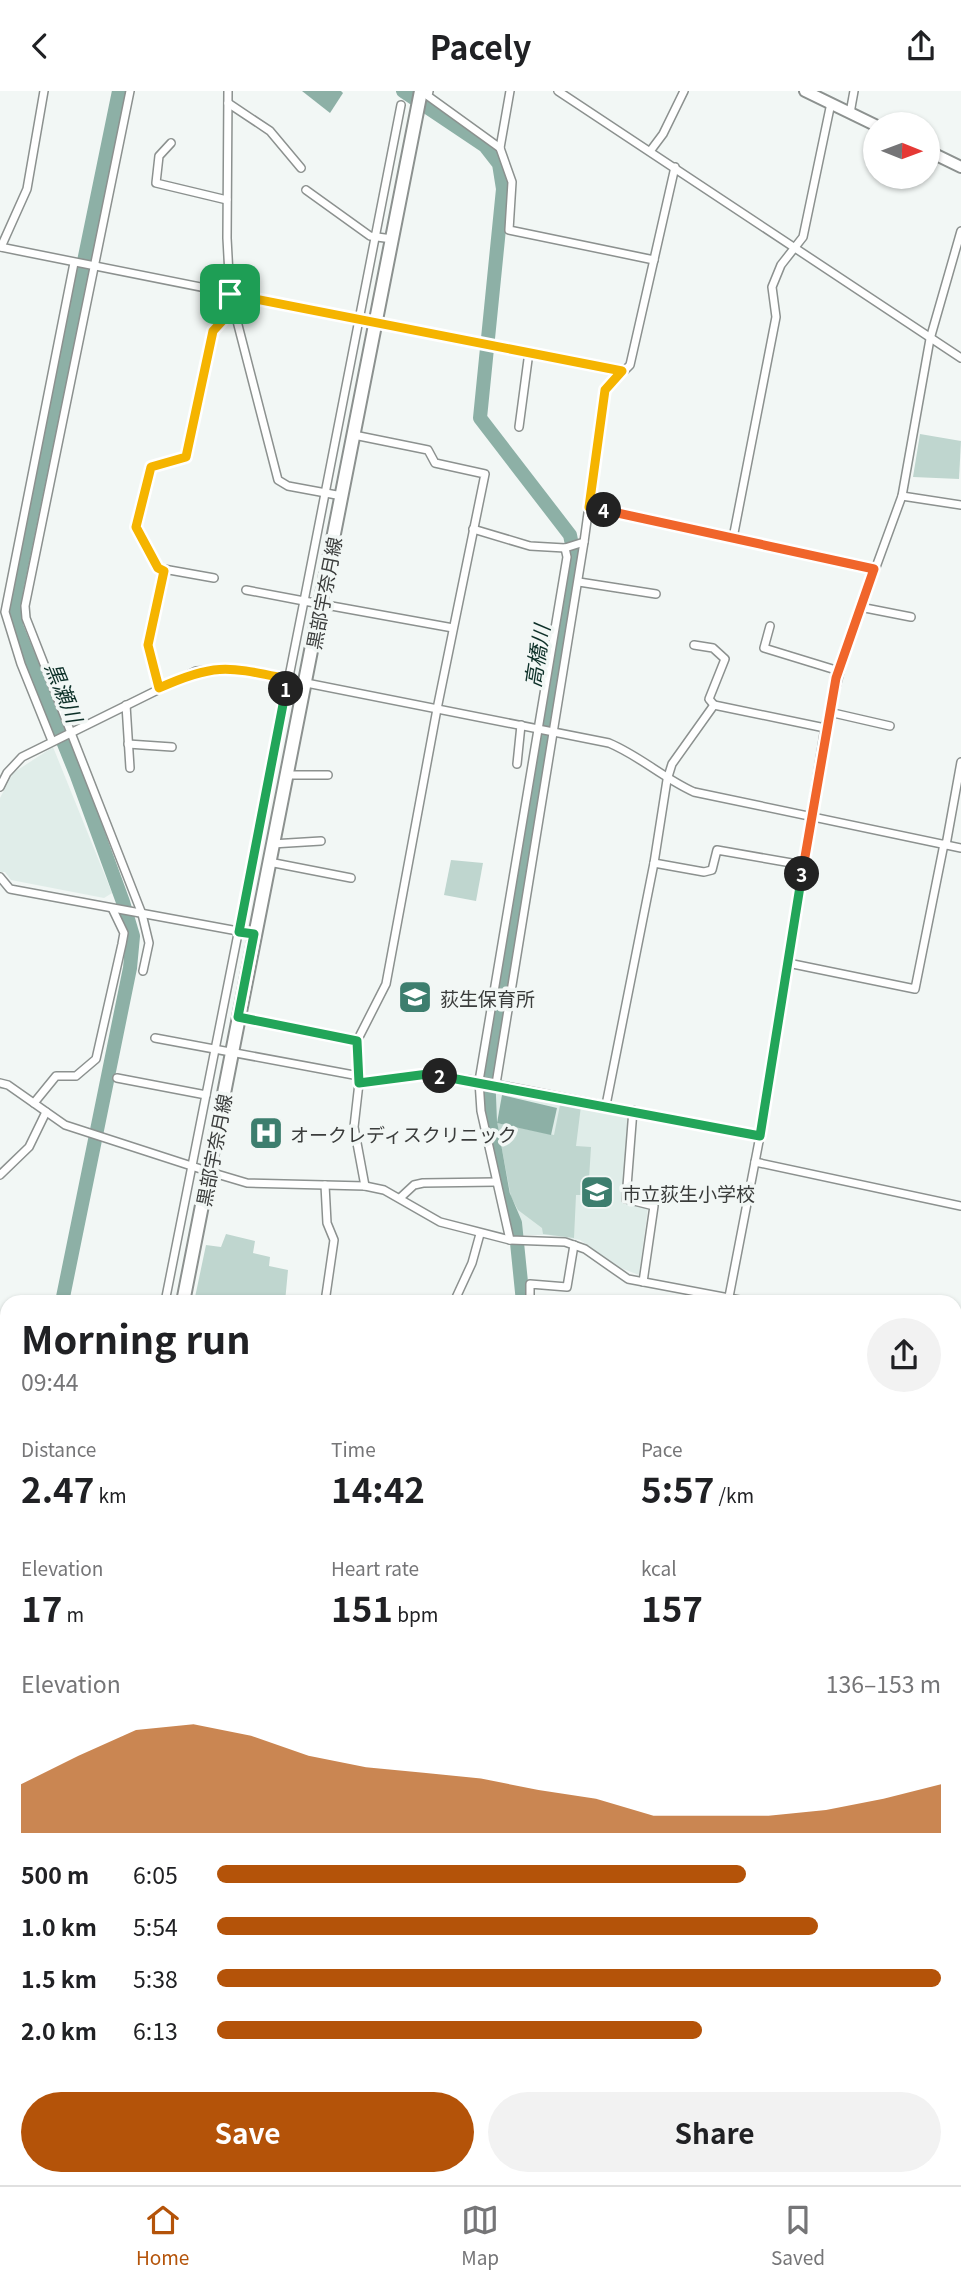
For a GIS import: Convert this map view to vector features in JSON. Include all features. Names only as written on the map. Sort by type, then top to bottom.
[{"type":"main road","name":"黒部宇奈月線","points":[[184,1295],[421,91]]},
{"type":"main road","points":[[806,91],[863,119]]},
{"type":"main road","points":[[940,157],[961,167]]},
{"type":"street","points":[[44,91],[27,189],[0,247],[622,371]]},
{"type":"street","points":[[130,91],[25,606],[26,618],[140,914],[149,943],[143,971]]},
{"type":"street","points":[[228,91],[230,294],[278,480],[288,486],[343,496]]},
{"type":"street","points":[[429,91],[428,96],[444,110],[500,148]]},
{"type":"street","points":[[510,91],[500,148],[512,182],[509,230],[654,260]]},
{"type":"street","points":[[558,91],[651,150],[961,358]]},
{"type":"street","points":[[651,150],[663,134],[684,91]]},
{"type":"street","points":[[850,113],[854,91]]},
{"type":"street","points":[[228,103],[270,131],[301,168]]},
{"type":"street","points":[[733,538],[776,317],[772,287],[781,265],[803,237],[831,103]]},
{"type":"street","points":[[167,1295],[401,105]]},
{"type":"street","points":[[171,143],[159,156],[156,183],[227,200]]},
{"type":"street","points":[[496,1084],[579,582],[605,390],[630,365],[675,167]]},
{"type":"street","points":[[306,190],[375,237],[392,239]]},
{"type":"street","points":[[730,1295],[760,1136],[825,728],[839,671],[860,607],[902,496],[930,339],[961,231]]},
{"type":"street","points":[[54,741],[21,664],[5,612],[17,536],[59,347],[72,262]]},
{"type":"street","points":[[214,578],[158,568],[136,527],[151,467],[186,457],[213,331],[234,308]]},
{"type":"street","points":[[519,427],[529,352]]},
{"type":"street","points":[[354,435],[428,450],[435,463],[485,474],[437,709],[386,984],[357,1041],[359,1080],[354,1127],[365,1186]]},
{"type":"street","points":[[902,496],[961,505]]},
{"type":"street","points":[[589,507],[874,569]]},
{"type":"street","points":[[473,529],[530,546],[565,548],[583,542]]},
{"type":"street","points":[[510,1240],[496,1182],[479,1081],[567,557],[565,548]]},
{"type":"street","points":[[159,688],[148,645],[164,571]]},
{"type":"street","points":[[579,582],[656,594]]},
{"type":"street","points":[[246,590],[453,628]]},
{"type":"street","points":[[860,607],[911,617]]},
{"type":"street","points":[[770,626],[764,648],[839,671]]},
{"type":"street","points":[[694,645],[713,649],[725,659],[709,699],[713,705],[825,728]]},
{"type":"street","points":[[0,787],[7,773],[22,757],[69,733],[196,671],[236,669],[609,743],[636,755],[667,780],[694,792],[961,848]]},
{"type":"street","points":[[126,705],[130,768]]},
{"type":"street","points":[[606,1105],[654,863],[667,780],[672,764],[713,705]]},
{"type":"street","points":[[829,712],[890,726]]},
{"type":"street","points":[[517,764],[521,725]]},
{"type":"street","points":[[128,744],[172,747]]},
{"type":"street","points":[[788,963],[915,989],[961,762]]},
{"type":"street","points":[[286,775],[328,775]]},
{"type":"street","points":[[272,845],[321,841]]},
{"type":"street","points":[[654,863],[704,872],[712,870],[717,850],[803,866]]},
{"type":"street","points":[[268,862],[351,879]]},
{"type":"street","points":[[0,877],[10,889],[117,911],[254,934]]},
{"type":"street","points":[[34,1103],[56,1076],[76,1076],[96,1059],[124,933],[117,911]]},
{"type":"street","points":[[238,1017],[357,1041]]},
{"type":"street","points":[[155,1038],[359,1080],[428,1074],[479,1081],[760,1136]]},
{"type":"street","points":[[117,1079],[206,1095]]},
{"type":"street","points":[[0,1083],[65,1125],[209,1172],[247,1182],[365,1186],[400,1198],[440,1222],[510,1240],[574,1245],[615,1272],[643,1282],[705,1295]]},
{"type":"street","points":[[633,1110],[626,1199],[654,1206],[643,1282]]},
{"type":"street","points":[[0,1175],[29,1147],[47,1112]]},
{"type":"street","points":[[755,1162],[961,1206]]},
{"type":"street","points":[[400,1198],[414,1185],[423,1183],[496,1182]]},
{"type":"street","points":[[325,1185],[327,1223],[334,1240],[326,1295]]},
{"type":"street","points":[[457,1295],[472,1263],[480,1234]]},
{"type":"street","points":[[530,1295],[530,1284],[567,1287],[574,1245]]},
{"type":"shaded area","points":[[302,91],[341,91],[343,93],[330,113]]},
{"type":"shaded area","points":[[920,434],[961,441],[959,479],[913,477]]},
{"type":"shaded area","points":[[53,747],[112,893],[104,898],[11,880],[5,872],[0,872],[0,798],[13,773]]},
{"type":"shaded area","points":[[451,860],[483,863],[476,901],[444,895]]},
{"type":"shaded area","points":[[493,1087],[628,1114],[622,1201],[648,1208],[639,1275],[618,1267],[580,1240],[547,1235],[522,1235],[511,1201],[495,1117]]},
{"type":"shaded area","points":[[502,1095],[557,1108],[551,1135],[497,1123]]},
{"type":"shaded area","points":[[561,1100],[581,1106],[576,1146],[591,1147],[588,1195],[576,1195],[574,1238],[543,1234],[542,1228],[518,1210],[511,1197],[497,1123],[554,1135]]},
{"type":"shaded area","points":[[226,1234],[255,1241],[253,1253],[270,1257],[269,1266],[288,1270],[286,1295],[195,1295],[206,1245],[221,1247]]},
{"type":"waterway","name":"黒瀬川","points":[[63,1295],[130,968],[133,936],[77,776],[16,625],[16,592],[119,91]]},
{"type":"waterway","name":"高橋川","points":[[403,91],[485,146],[499,164],[503,189],[480,418],[570,535],[574,555],[488,1071],[490,1122],[503,1195],[515,1223],[522,1295]]},
{"type":"place","name":"荻生保育所","points":[[415,997]]},
{"type":"place","name":"オークレディスクリニック","points":[[266,1133]]},
{"type":"place","name":"市立荻生小学校","points":[[597,1192]]},
{"type":"route","points":[[230,294],[622,371],[605,390],[589,507],[874,569],[836,678],[825,728],[760,1136],[496,1084],[428,1074],[359,1083],[357,1041],[238,1017],[254,934],[239,932],[288,679],[216,668],[196,671],[159,688],[148,645],[164,571],[158,568],[136,527],[151,467],[186,457],[213,331],[234,308],[230,294]]}]
